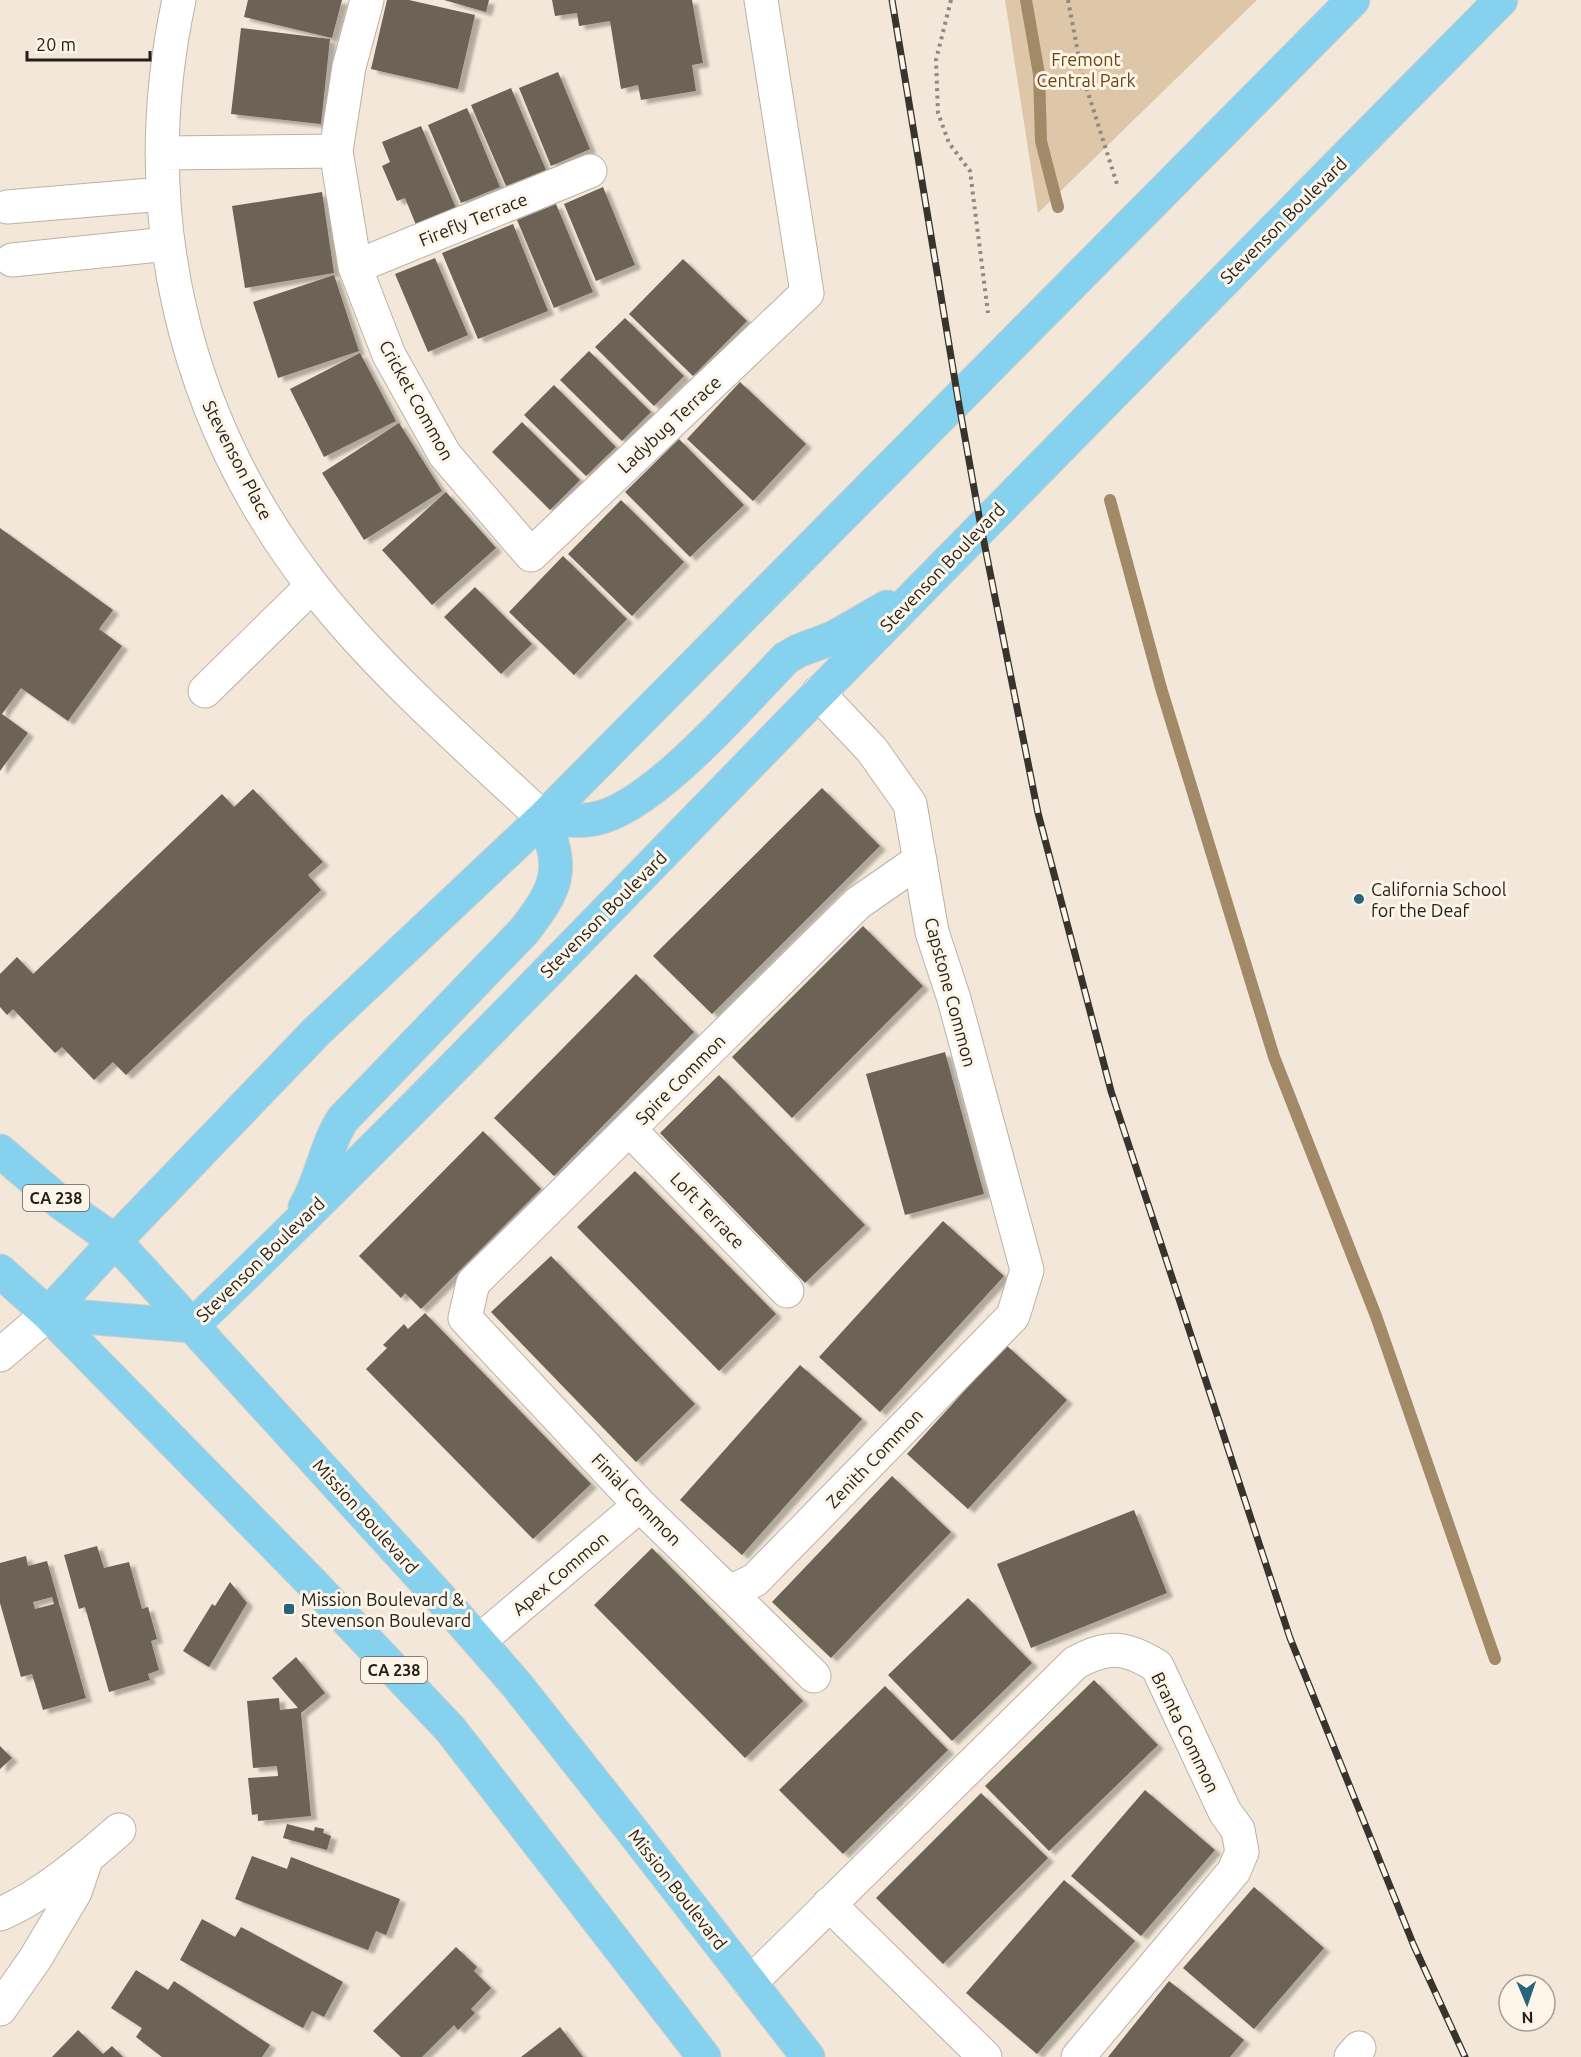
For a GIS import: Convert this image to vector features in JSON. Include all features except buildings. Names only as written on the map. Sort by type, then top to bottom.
[{"type":"main road","points":[[48,1314],[317,1030],[543,818],[1353,0]]},
{"type":"main road","name":"Stevenson Boulevard","points":[[48,1314],[192,1326],[292,1229],[641,876],[818,693],[1501,0]]},
{"type":"main road","points":[[543,818],[594,819],[614,812],[635,799],[674,772],[786,658],[845,632],[934,575]]},
{"type":"main road","points":[[292,1229],[313,1194],[334,1132],[343,1119],[524,931],[542,909],[554,886],[557,859],[543,818]]},
{"type":"main road","name":"Mission Boulevard","points":[[0,1151],[62,1203],[115,1241],[479,1641],[630,1827],[808,2057]]},
{"type":"main road","name":"CA 238","points":[[0,1271],[48,1314],[306,1577],[451,1730],[704,2057]]},
{"type":"street","name":"Stevenson Place","points":[[179,0],[166,79],[162,153],[163,194],[168,244],[183,325],[194,365],[218,428],[270,526],[312,586],[355,636],[418,702],[543,818]]},
{"type":"street","name":"Cricket Common","points":[[367,0],[349,67],[336,151],[355,267],[389,355],[445,455],[531,555]]},
{"type":"street","name":"Ladybug Terrace","points":[[531,555],[807,292],[761,0]]},
{"type":"street","points":[[162,153],[336,151]]},
{"type":"street","name":"Firefly Terrace","points":[[355,267],[590,171]]},
{"type":"street","points":[[7,207],[163,194]]},
{"type":"street","points":[[12,260],[168,244]]},
{"type":"street","points":[[205,691],[312,586]]},
{"type":"street","name":"Capstone Common","points":[[818,693],[872,750],[910,804],[932,932],[954,999],[1027,1270],[1013,1316]]},
{"type":"street","name":"Spire Common","points":[[465,1318],[473,1283],[858,903],[920,860]]},
{"type":"street","name":"Loft Terrace","points":[[629,1129],[788,1291]]},
{"type":"street","points":[[0,1355],[48,1314]]},
{"type":"street","name":"Zenith Common","points":[[730,1592],[755,1580],[1013,1316]]},
{"type":"street","name":"Finial Common","points":[[465,1318],[640,1505],[814,1676]]},
{"type":"street","name":"Apex Common","points":[[479,1641],[640,1505]]},
{"type":"street","name":"Branta Common","points":[[750,1983],[1075,1663],[1094,1652],[1119,1650],[1139,1655],[1156,1666],[1225,1812],[1238,1830],[1242,1852],[1234,1871],[1078,2057]]},
{"type":"street","points":[[0,1914],[15,1908],[86,1860],[119,1830]]},
{"type":"street","points":[[0,2008],[35,1959],[75,1892],[86,1860]]},
{"type":"street","points":[[829,1904],[985,2057]]},
{"type":"path","points":[[951,0],[936,60],[938,113],[949,143],[970,171],[995,362]]},
{"type":"path","points":[[1068,0],[1082,74],[1130,225]]},
{"type":"green space","name":"Fremont Central Park","points":[[1005,0],[1257,0],[1038,213]]},
{"type":"waterway","points":[[1026,0],[1039,74],[1041,141],[1058,207]]},
{"type":"waterway","points":[[1110,500],[1161,688],[1274,1057],[1376,1316],[1495,1659]]},
{"type":"railway","points":[[892,0],[958,399],[1038,813],[1111,1091],[1290,1638],[1414,1946],[1465,2057]]},
{"type":"place","name":"California School for the Deaf","points":[[1359,899]]},
{"type":"place","name":"Mission Boulevard & Stevenson Boulevard","points":[[289,1609]]}]
